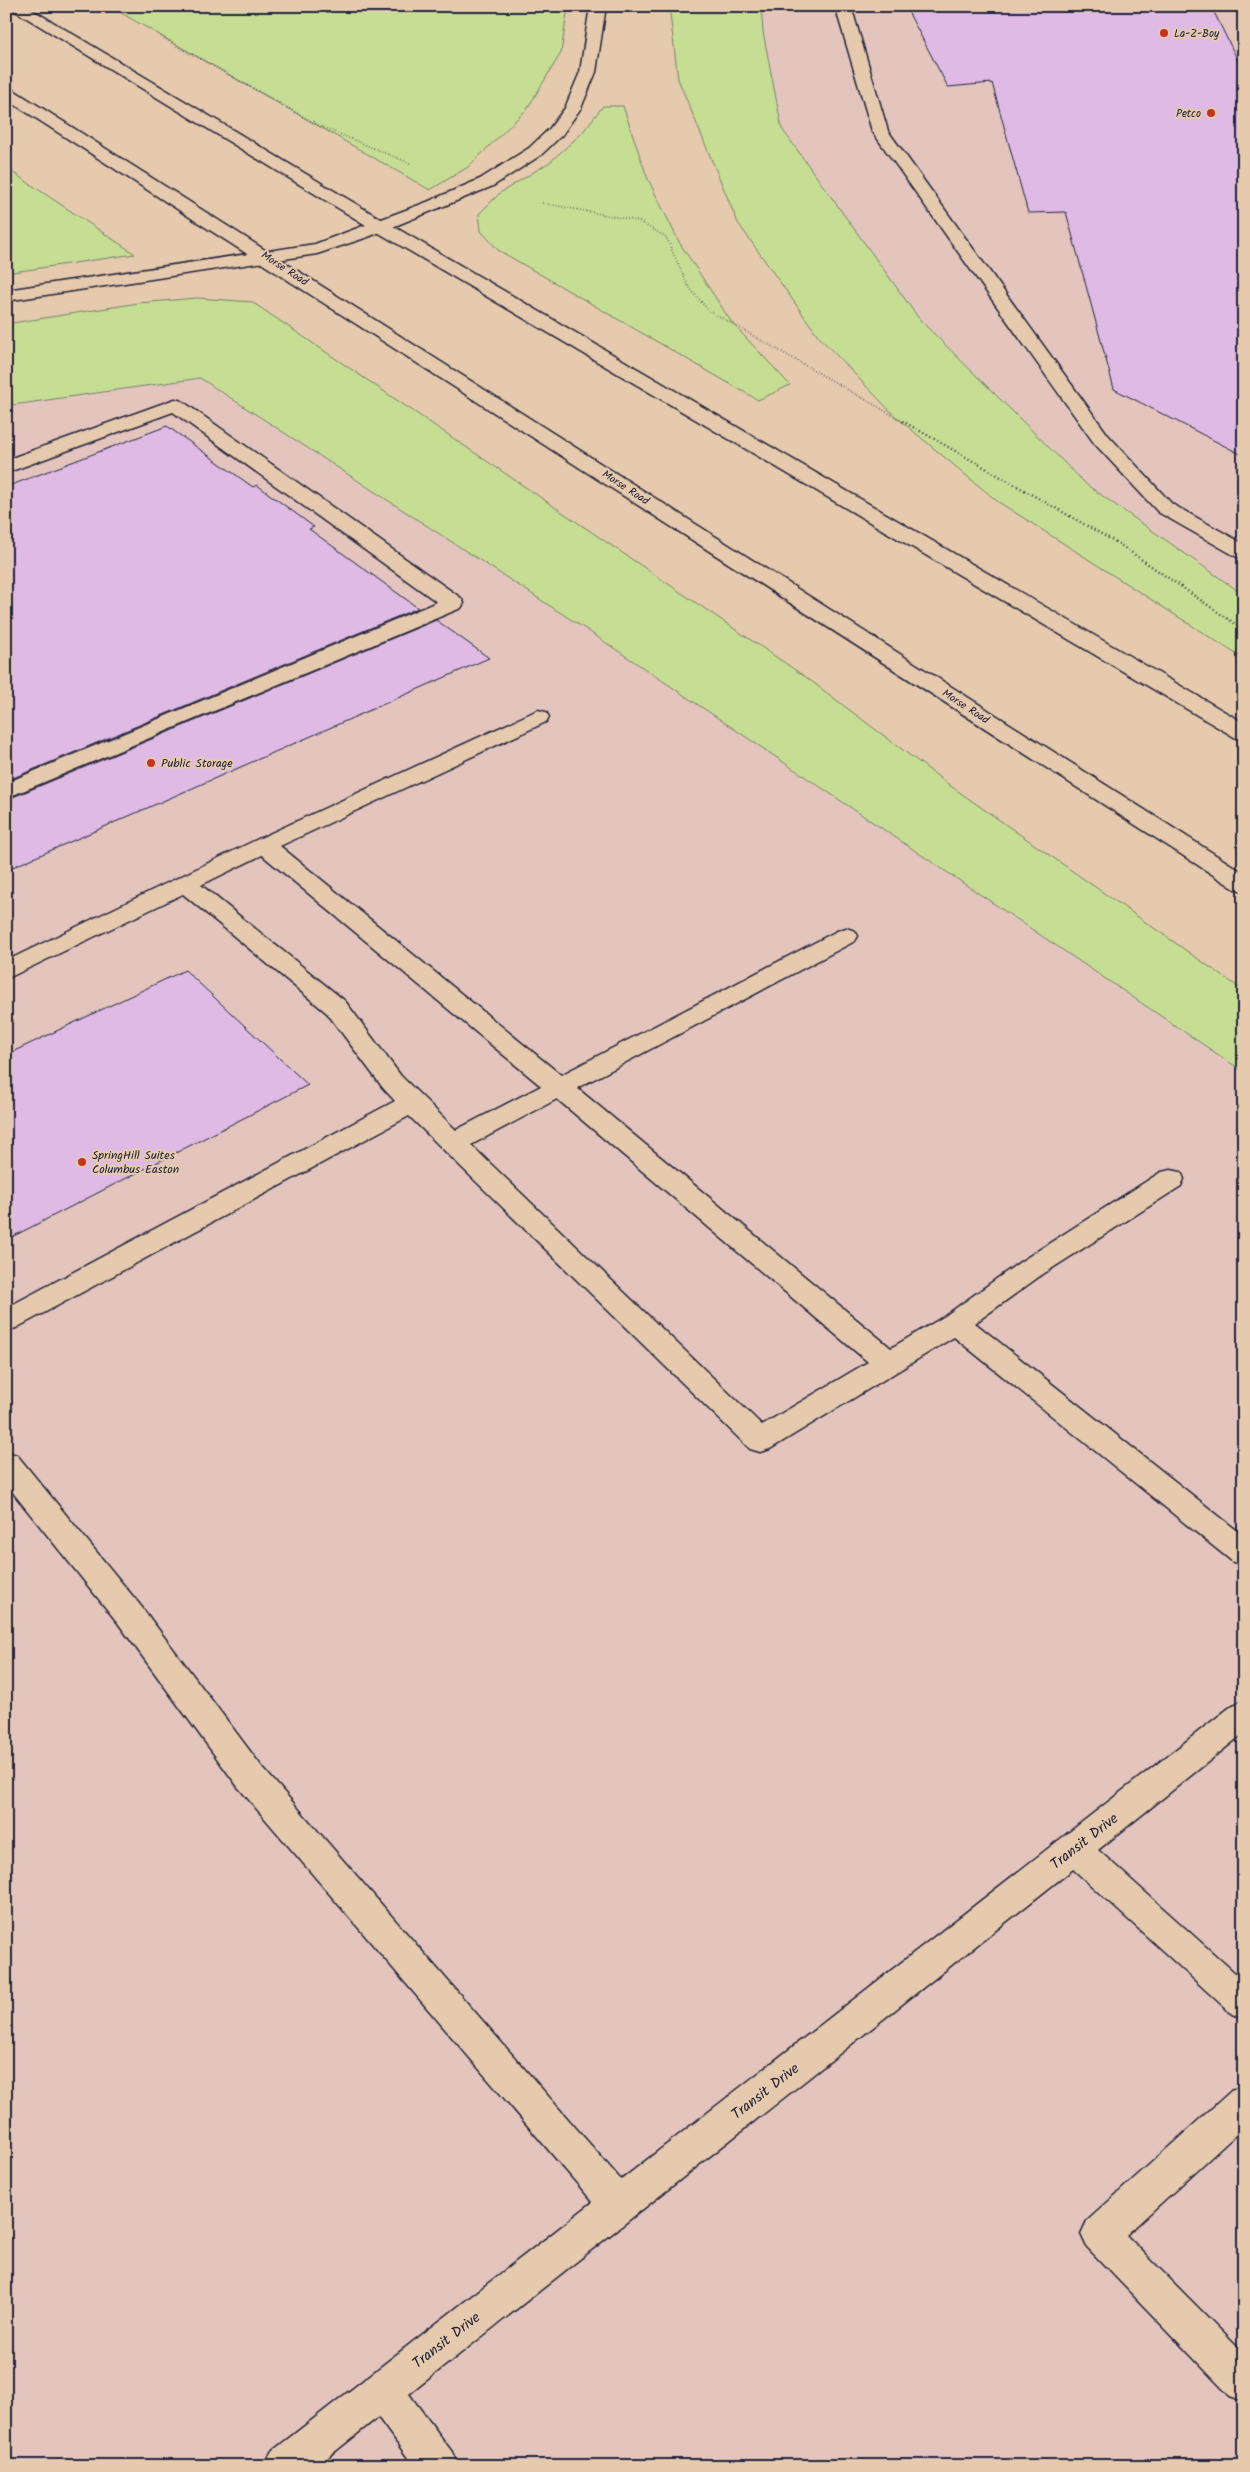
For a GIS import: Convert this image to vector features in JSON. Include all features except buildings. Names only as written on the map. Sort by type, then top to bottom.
[{"type":"main road","points":[[6,9],[11,6]]},
{"type":"main road","points":[[15,6],[380,226],[1244,734]]},
{"type":"main road","points":[[6,296],[317,249],[351,239],[478,188],[532,156],[556,133],[572,110],[585,81],[598,6]]},
{"type":"main road","points":[[842,6],[880,131],[1101,439],[1165,508],[1244,553]]},
{"type":"main road","name":"Morse Road","points":[[6,92],[1244,884]]},
{"type":"main road","points":[[6,467],[175,405],[454,603],[6,791]]},
{"type":"main road","points":[[6,972],[264,845],[538,717]]},
{"type":"main road","points":[[264,845],[559,1087],[889,1363]]},
{"type":"main road","points":[[185,884],[336,1007],[392,1082],[412,1103],[760,1441],[955,1323],[1030,1269],[1171,1179]]},
{"type":"main road","points":[[453,1143],[846,936]]},
{"type":"main road","points":[[6,1321],[412,1103]]},
{"type":"main road","points":[[955,1323],[1244,1553]]},
{"type":"main road","points":[[6,1463],[130,1614],[250,1777],[619,2205]]},
{"type":"main road","name":"Transit Drive","points":[[285,2466],[1244,1714]]},
{"type":"main road","points":[[1074,1849],[1244,2003]]},
{"type":"main road","points":[[1244,2103],[1100,2234],[1244,2382]]},
{"type":"main road","points":[[382,2390],[438,2466]]},
{"type":"path","points":[[158,35],[346,138],[454,181],[566,209],[638,221],[666,237],[688,286],[708,310],[1119,544],[1244,630]]},
{"type":"shaded area","points":[[761,6],[1244,6],[1244,595],[1087,485],[920,320],[782,129],[763,32]]},
{"type":"shaded area","points":[[200,378],[587,630],[1244,1072],[1244,2466],[6,2466],[6,406]]},
{"type":"green space","points":[[109,6],[568,6],[561,53],[527,109],[468,167],[430,190]]},
{"type":"green space","points":[[669,6],[761,6],[763,32],[782,129],[920,320],[1087,485],[1244,595],[1244,659],[997,501],[895,416],[819,337],[738,223],[678,79]]},
{"type":"green space","points":[[603,106],[623,106],[647,177],[679,242],[732,323],[790,385],[758,400],[498,250],[481,231],[479,214],[500,193],[550,162],[582,133]]},
{"type":"green space","points":[[6,168],[135,254],[6,273]]},
{"type":"green space","points":[[197,298],[252,302],[807,678],[952,787],[1244,991],[1244,1072],[587,630],[200,378],[6,406],[6,324],[139,303]]},
{"type":"place","name":"La-Z-Boy","points":[[1164,33]]},
{"type":"place","name":"Petco","points":[[1211,113]]},
{"type":"place","name":"Public Storage","points":[[151,763]]},
{"type":"place","name":"SpringHill Suites Columbus Easton","points":[[82,1162]]}]
